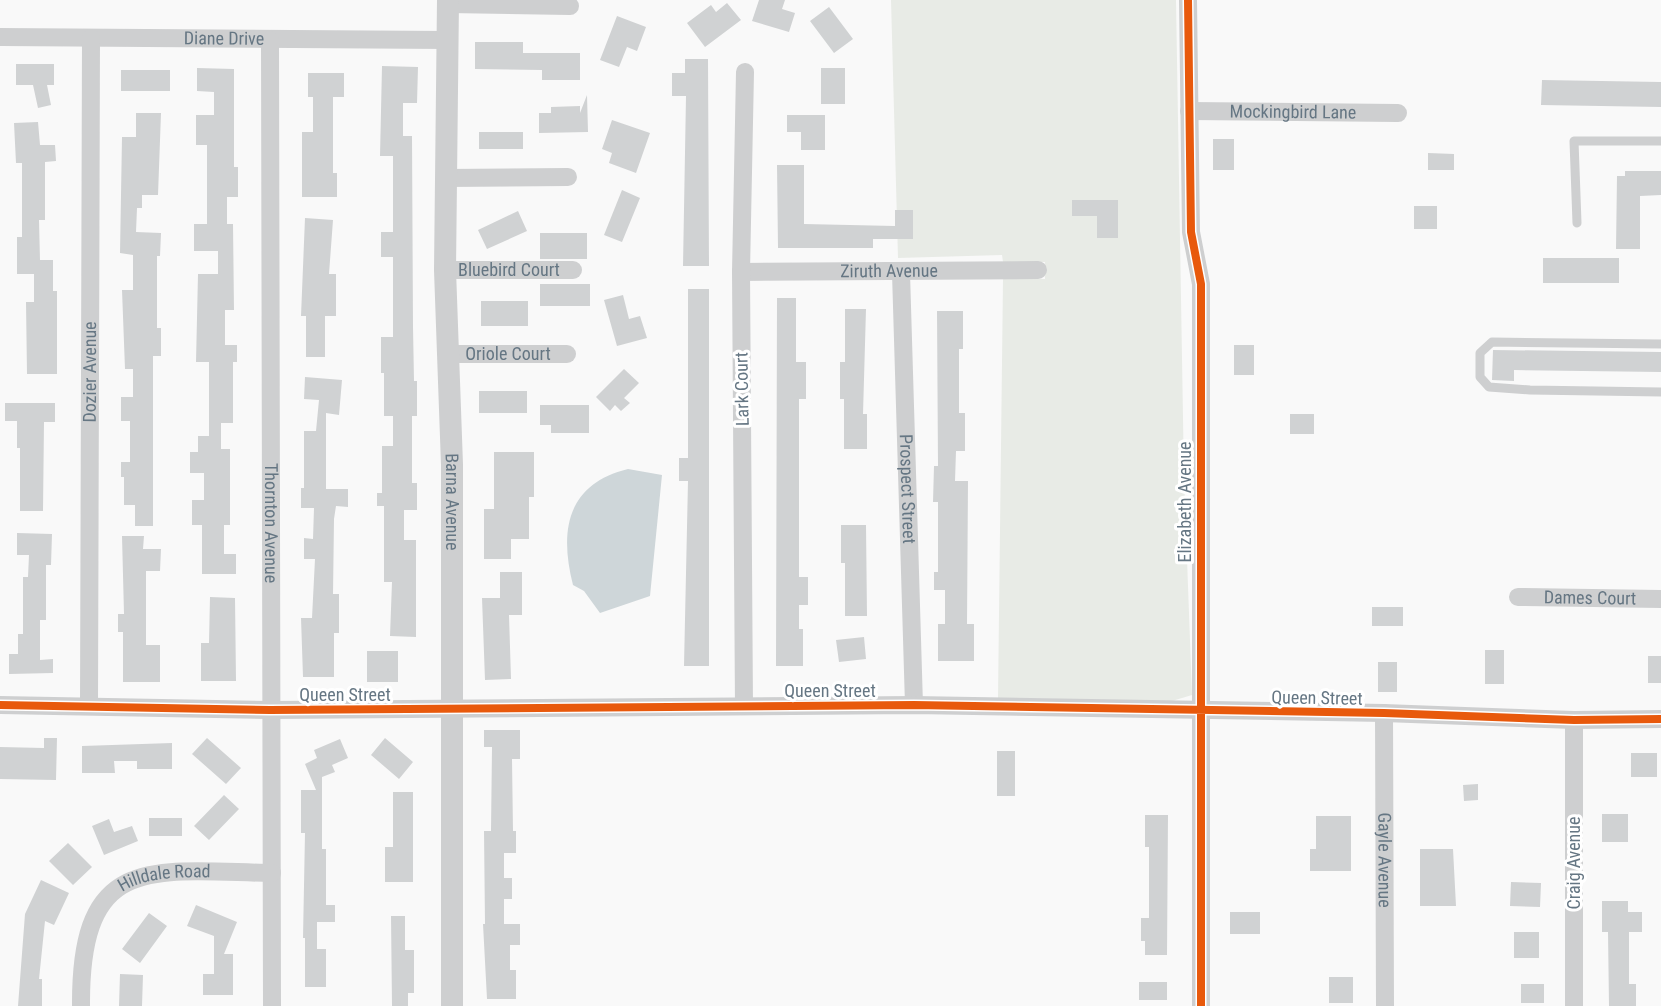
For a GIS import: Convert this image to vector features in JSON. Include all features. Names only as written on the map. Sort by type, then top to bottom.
[{"type":"street","name":"Elizabeth Avenue","points":[[1188,0],[1191,232],[1201,284],[1201,1006]]},
{"type":"street","points":[[448,2],[570,6]]},
{"type":"street","name":"Barna Avenue","points":[[448,2],[445,270],[452,465],[454,710],[452,1006]]},
{"type":"street","name":"Diane Drive","points":[[0,37],[448,40]]},
{"type":"street","name":"Dozier Avenue","points":[[89,705],[91,38]]},
{"type":"street","name":"Thornton Avenue","points":[[270,39],[272,1006]]},
{"type":"street","name":"Lark Court","points":[[744,706],[741,272],[746,72]]},
{"type":"street","name":"Mockingbird Lane","points":[[1189,111],[1398,113]]},
{"type":"street","points":[[446,178],[567,177]]},
{"type":"street","name":"Bluebird Court","points":[[445,270],[573,270]]},
{"type":"street","name":"Ziruth Avenue","points":[[741,272],[901,273],[1038,270]]},
{"type":"street","name":"Prospect Street","points":[[901,273],[914,705]]},
{"type":"street","name":"Oriole Court","points":[[448,354],[567,354]]},
{"type":"street","name":"Dames Court","points":[[1518,597],[1661,599]]},
{"type":"street","name":"Queen Street","points":[[0,705],[270,710],[914,705],[1384,713],[1574,720],[1661,719]]},
{"type":"street","name":"Gayle Avenue","points":[[1384,713],[1385,1006]]},
{"type":"street","name":"Craig Avenue","points":[[1574,720],[1574,1006]]},
{"type":"street","name":"Hilldale Road","points":[[81,1006],[82,955],[88,928],[101,906],[117,889],[135,878],[158,872],[272,873]]},
{"type":"lane","points":[[1577,223],[1574,141],[1661,141]]},
{"type":"lane","points":[[1661,344],[1492,342],[1480,353],[1480,377],[1489,387],[1530,390],[1661,392]]},
{"type":"shaded area","points":[[891,0],[1176,0],[1184,477],[1192,695],[1172,701],[998,698],[1003,279],[1045,279],[1045,262],[1003,262],[1002,255],[898,258]]},
{"type":"shaded area","points":[[628,469],[662,475],[650,596],[600,613],[584,591],[573,585],[567,546],[568,528],[572,512],[580,498],[592,486],[608,476]]},
{"type":"building","points":[[759,0],[785,0],[782,9],[795,13],[789,32],[752,21]]},
{"type":"building","points":[[727,3],[741,20],[705,47],[687,23],[711,5],[716,12]]},
{"type":"building","points":[[829,7],[853,39],[834,53],[810,21]]},
{"type":"building","points":[[617,16],[646,27],[637,51],[627,47],[619,67],[600,60]]},
{"type":"building","points":[[475,42],[523,42],[523,53],[580,53],[580,80],[542,80],[542,70],[475,69]]},
{"type":"building","points":[[685,59],[708,59],[709,266],[683,266],[686,96],[672,96],[672,73],[685,73]]},
{"type":"building","points":[[16,64],[54,64],[54,85],[47,85],[51,105],[38,108],[33,85],[16,85]]},
{"type":"building","points":[[382,66],[418,67],[417,103],[403,103],[403,136],[412,136],[414,381],[417,381],[417,416],[412,416],[412,483],[417,483],[417,510],[404,510],[404,540],[416,540],[416,637],[390,636],[392,582],[384,582],[384,506],[377,506],[377,493],[382,493],[382,446],[393,446],[393,416],[384,416],[384,373],[381,373],[381,337],[393,337],[393,257],[381,257],[381,232],[393,232],[393,156],[380,156]]},
{"type":"building","points":[[197,68],[234,69],[234,167],[238,167],[238,197],[227,197],[227,224],[233,224],[234,310],[225,310],[225,345],[237,345],[237,362],[233,362],[233,423],[221,423],[221,449],[230,449],[230,525],[224,525],[224,554],[236,554],[236,574],[202,574],[202,525],[192,525],[192,500],[204,500],[204,473],[190,473],[190,452],[198,452],[198,436],[209,436],[209,362],[196,362],[198,274],[218,274],[218,251],[194,251],[194,224],[207,224],[207,145],[196,145],[196,115],[214,115],[214,92],[197,91]]},
{"type":"building","points":[[821,68],[845,68],[845,104],[821,104]]},
{"type":"building","points":[[121,70],[170,70],[170,91],[121,91]]},
{"type":"building","points":[[308,73],[344,73],[344,97],[333,97],[333,173],[337,173],[337,197],[302,197],[302,132],[313,132],[313,97],[308,97]]},
{"type":"building","points":[[1542,80],[1661,82],[1661,107],[1541,105]]},
{"type":"building","points":[[587,95],[588,132],[539,133],[539,113],[551,113],[551,107],[580,106],[580,113]]},
{"type":"building","points":[[136,113],[161,113],[158,195],[142,195],[142,208],[137,208],[136,232],[161,233],[160,256],[157,256],[157,328],[161,328],[161,356],[153,356],[153,526],[135,526],[135,505],[124,505],[124,477],[121,477],[121,462],[130,462],[130,421],[121,421],[121,397],[133,397],[133,369],[125,369],[122,290],[133,290],[133,255],[120,253],[122,137],[136,137]]},
{"type":"building","points":[[787,115],[825,115],[825,150],[801,150],[801,132],[787,132]]},
{"type":"building","points":[[612,120],[650,133],[636,173],[609,163],[612,153],[602,149]]},
{"type":"building","points":[[38,122],[40,145],[55,145],[56,161],[45,162],[45,220],[39,220],[40,260],[53,260],[53,291],[57,291],[57,374],[27,374],[26,302],[34,302],[34,274],[17,274],[17,237],[22,237],[22,163],[16,163],[14,123]]},
{"type":"building","points":[[479,132],[523,132],[523,149],[479,149]]},
{"type":"building","points":[[1213,139],[1234,139],[1234,170],[1213,170]]},
{"type":"building","points":[[1428,153],[1454,154],[1454,170],[1428,170]]},
{"type":"building","points":[[777,165],[804,165],[804,224],[895,226],[895,210],[913,210],[913,239],[873,239],[873,248],[778,248]]},
{"type":"building","points":[[1625,171],[1661,171],[1661,195],[1640,196],[1640,249],[1616,249],[1617,176],[1625,176]]},
{"type":"building","points":[[622,190],[640,198],[622,242],[604,235]]},
{"type":"building","points":[[1072,200],[1118,200],[1118,238],[1097,238],[1097,216],[1072,216]]},
{"type":"building","points":[[1414,206],[1437,206],[1437,229],[1414,229]]},
{"type":"building","points":[[518,211],[527,231],[487,249],[478,230]]},
{"type":"building","points":[[305,218],[333,220],[329,274],[336,274],[336,316],[325,316],[325,357],[306,357],[306,316],[301,316]]},
{"type":"building","points":[[540,233],[587,233],[587,259],[540,259]]},
{"type":"building","points":[[1543,258],[1619,258],[1619,283],[1543,283]]},
{"type":"building","points":[[540,284],[590,284],[590,306],[540,306]]},
{"type":"building","points":[[688,289],[709,289],[709,666],[684,666],[688,481],[679,481],[679,458],[688,458]]},
{"type":"building","points":[[623,295],[629,319],[640,316],[647,338],[617,346],[604,300]]},
{"type":"building","points":[[777,298],[796,298],[796,362],[806,362],[806,399],[799,399],[799,577],[808,577],[808,605],[799,605],[799,629],[803,629],[803,666],[776,666]]},
{"type":"building","points":[[481,301],[528,301],[528,326],[481,326]]},
{"type":"building","points":[[845,309],[866,309],[863,414],[867,414],[867,449],[844,449],[844,399],[840,399],[840,362],[845,362]]},
{"type":"building","points":[[937,311],[963,311],[963,349],[959,349],[959,413],[965,413],[965,451],[956,451],[955,481],[968,481],[967,624],[974,624],[974,661],[938,661],[938,624],[945,624],[945,590],[934,590],[934,572],[938,572],[938,502],[933,502],[934,466],[938,466]]},
{"type":"building","points":[[1234,345],[1254,345],[1254,375],[1234,375]]},
{"type":"building","points":[[1493,350],[1661,352],[1661,372],[1514,370],[1514,381],[1492,380]]},
{"type":"building","points":[[624,369],[639,383],[624,398],[630,403],[621,411],[615,405],[610,411],[596,397]]},
{"type":"building","points":[[305,377],[342,380],[339,415],[326,413],[326,489],[348,489],[348,507],[336,506],[334,519],[333,594],[339,594],[339,633],[334,633],[334,677],[303,677],[301,618],[312,618],[315,559],[304,559],[304,538],[313,539],[314,508],[301,508],[301,488],[304,488],[304,431],[316,431],[319,400],[304,399]]},
{"type":"building","points":[[479,391],[527,391],[527,413],[479,413]]},
{"type":"building","points":[[5,403],[55,403],[55,422],[44,422],[43,511],[20,511],[20,448],[17,448],[17,421],[5,421]]},
{"type":"building","points":[[540,405],[589,405],[589,433],[551,433],[551,425],[540,425]]},
{"type":"building","points":[[1290,414],[1314,414],[1314,434],[1290,434]]},
{"type":"building","points":[[494,452],[534,452],[534,497],[529,497],[529,539],[511,539],[511,559],[484,559],[484,509],[494,509]]},
{"type":"building","points":[[841,525],[866,525],[867,616],[845,616],[845,563],[841,563]]},
{"type":"building","points":[[17,533],[52,534],[51,565],[46,565],[46,620],[40,620],[40,660],[53,659],[53,673],[9,674],[9,654],[18,654],[18,634],[23,634],[23,577],[28,577],[29,555],[17,555]]},
{"type":"building","points":[[122,536],[144,536],[143,549],[161,549],[160,571],[146,571],[146,645],[160,645],[160,682],[123,682],[123,632],[118,632],[118,614],[124,614]]},
{"type":"building","points":[[500,572],[522,572],[522,615],[509,615],[511,679],[485,680],[482,598],[500,598]]},
{"type":"building","points":[[210,597],[235,598],[236,681],[201,681],[201,643],[209,643]]},
{"type":"building","points":[[1372,607],[1403,607],[1403,626],[1372,626]]},
{"type":"building","points":[[864,637],[866,659],[839,662],[836,640]]},
{"type":"building","points":[[1485,650],[1504,650],[1504,684],[1485,684]]},
{"type":"building","points":[[367,651],[398,651],[398,682],[367,682]]},
{"type":"building","points":[[1648,656],[1661,656],[1661,683],[1648,683]]},
{"type":"building","points":[[1378,662],[1397,662],[1397,692],[1378,692]]},
{"type":"building","points":[[484,730],[520,730],[520,759],[512,759],[513,831],[516,831],[516,853],[504,853],[504,878],[512,878],[512,899],[504,899],[504,924],[520,924],[520,945],[510,945],[510,970],[516,970],[516,999],[487,999],[483,924],[485,924],[484,831],[491,831],[492,747],[484,747]]},
{"type":"building","points":[[44,738],[57,738],[56,780],[0,779],[0,747],[44,748]]},
{"type":"building","points":[[207,738],[241,768],[226,784],[192,754]]},
{"type":"building","points":[[385,738],[413,762],[399,779],[371,755]]},
{"type":"building","points":[[340,739],[348,758],[332,765],[335,772],[322,777],[322,849],[326,849],[326,905],[335,905],[335,922],[317,922],[317,949],[326,949],[326,987],[305,987],[305,938],[303,938],[305,833],[301,833],[301,790],[316,790],[305,764],[317,758],[314,750]]},
{"type":"building","points":[[172,743],[172,769],[137,769],[137,761],[114,761],[115,773],[82,773],[82,746]]},
{"type":"building","points":[[997,751],[1015,751],[1015,796],[997,796]]},
{"type":"building","points":[[1631,753],[1657,753],[1657,777],[1631,777]]},
{"type":"building","points":[[1478,784],[1478,800],[1464,801],[1463,785]]},
{"type":"building","points":[[393,792],[413,792],[413,882],[385,882],[385,847],[393,847]]},
{"type":"building","points":[[224,795],[239,809],[209,840],[194,826]]},
{"type":"building","points":[[1602,814],[1628,814],[1628,842],[1602,842]]},
{"type":"building","points":[[1145,815],[1168,815],[1167,955],[1145,955],[1145,941],[1141,941],[1141,918],[1149,918],[1149,847],[1145,847]]},
{"type":"building","points":[[1316,816],[1351,816],[1351,871],[1310,871],[1310,849],[1316,849]]},
{"type":"building","points":[[149,818],[182,818],[182,836],[149,836]]},
{"type":"building","points":[[109,819],[114,832],[132,826],[138,841],[104,855],[92,826]]},
{"type":"building","points":[[68,843],[92,867],[73,885],[49,861]]},
{"type":"building","points":[[1420,849],[1453,849],[1456,906],[1420,906]]},
{"type":"building","points":[[41,880],[69,893],[54,925],[45,921],[39,979],[42,979],[42,1006],[18,1006],[25,914]]},
{"type":"building","points":[[1511,882],[1541,883],[1540,907],[1510,906]]},
{"type":"building","points":[[1602,901],[1628,901],[1628,912],[1642,912],[1642,932],[1629,932],[1629,984],[1636,984],[1636,1006],[1609,1006],[1608,932],[1602,932]]},
{"type":"building","points":[[196,905],[237,922],[224,954],[233,954],[233,995],[203,995],[203,974],[214,974],[214,936],[187,926]]},
{"type":"building","points":[[1230,912],[1260,912],[1260,934],[1230,934]]},
{"type":"building","points":[[149,913],[167,926],[140,963],[122,949]]},
{"type":"building","points":[[391,916],[405,916],[405,950],[414,950],[414,993],[408,993],[408,1006],[392,1006]]},
{"type":"building","points":[[1514,932],[1539,932],[1539,958],[1514,958]]},
{"type":"building","points":[[120,974],[143,975],[142,1006],[119,1006]]},
{"type":"building","points":[[1329,977],[1353,977],[1353,1003],[1329,1003]]},
{"type":"building","points":[[1139,982],[1167,982],[1167,1000],[1139,1000]]},
{"type":"building","points":[[1521,984],[1544,984],[1544,1003],[1521,1003]]},
{"type":"cycle path","points":[[1188,0],[1191,232],[1201,284],[1201,1006]]},
{"type":"cycle path","points":[[0,705],[270,710],[914,705],[1384,713],[1574,720],[1661,719]]}]
